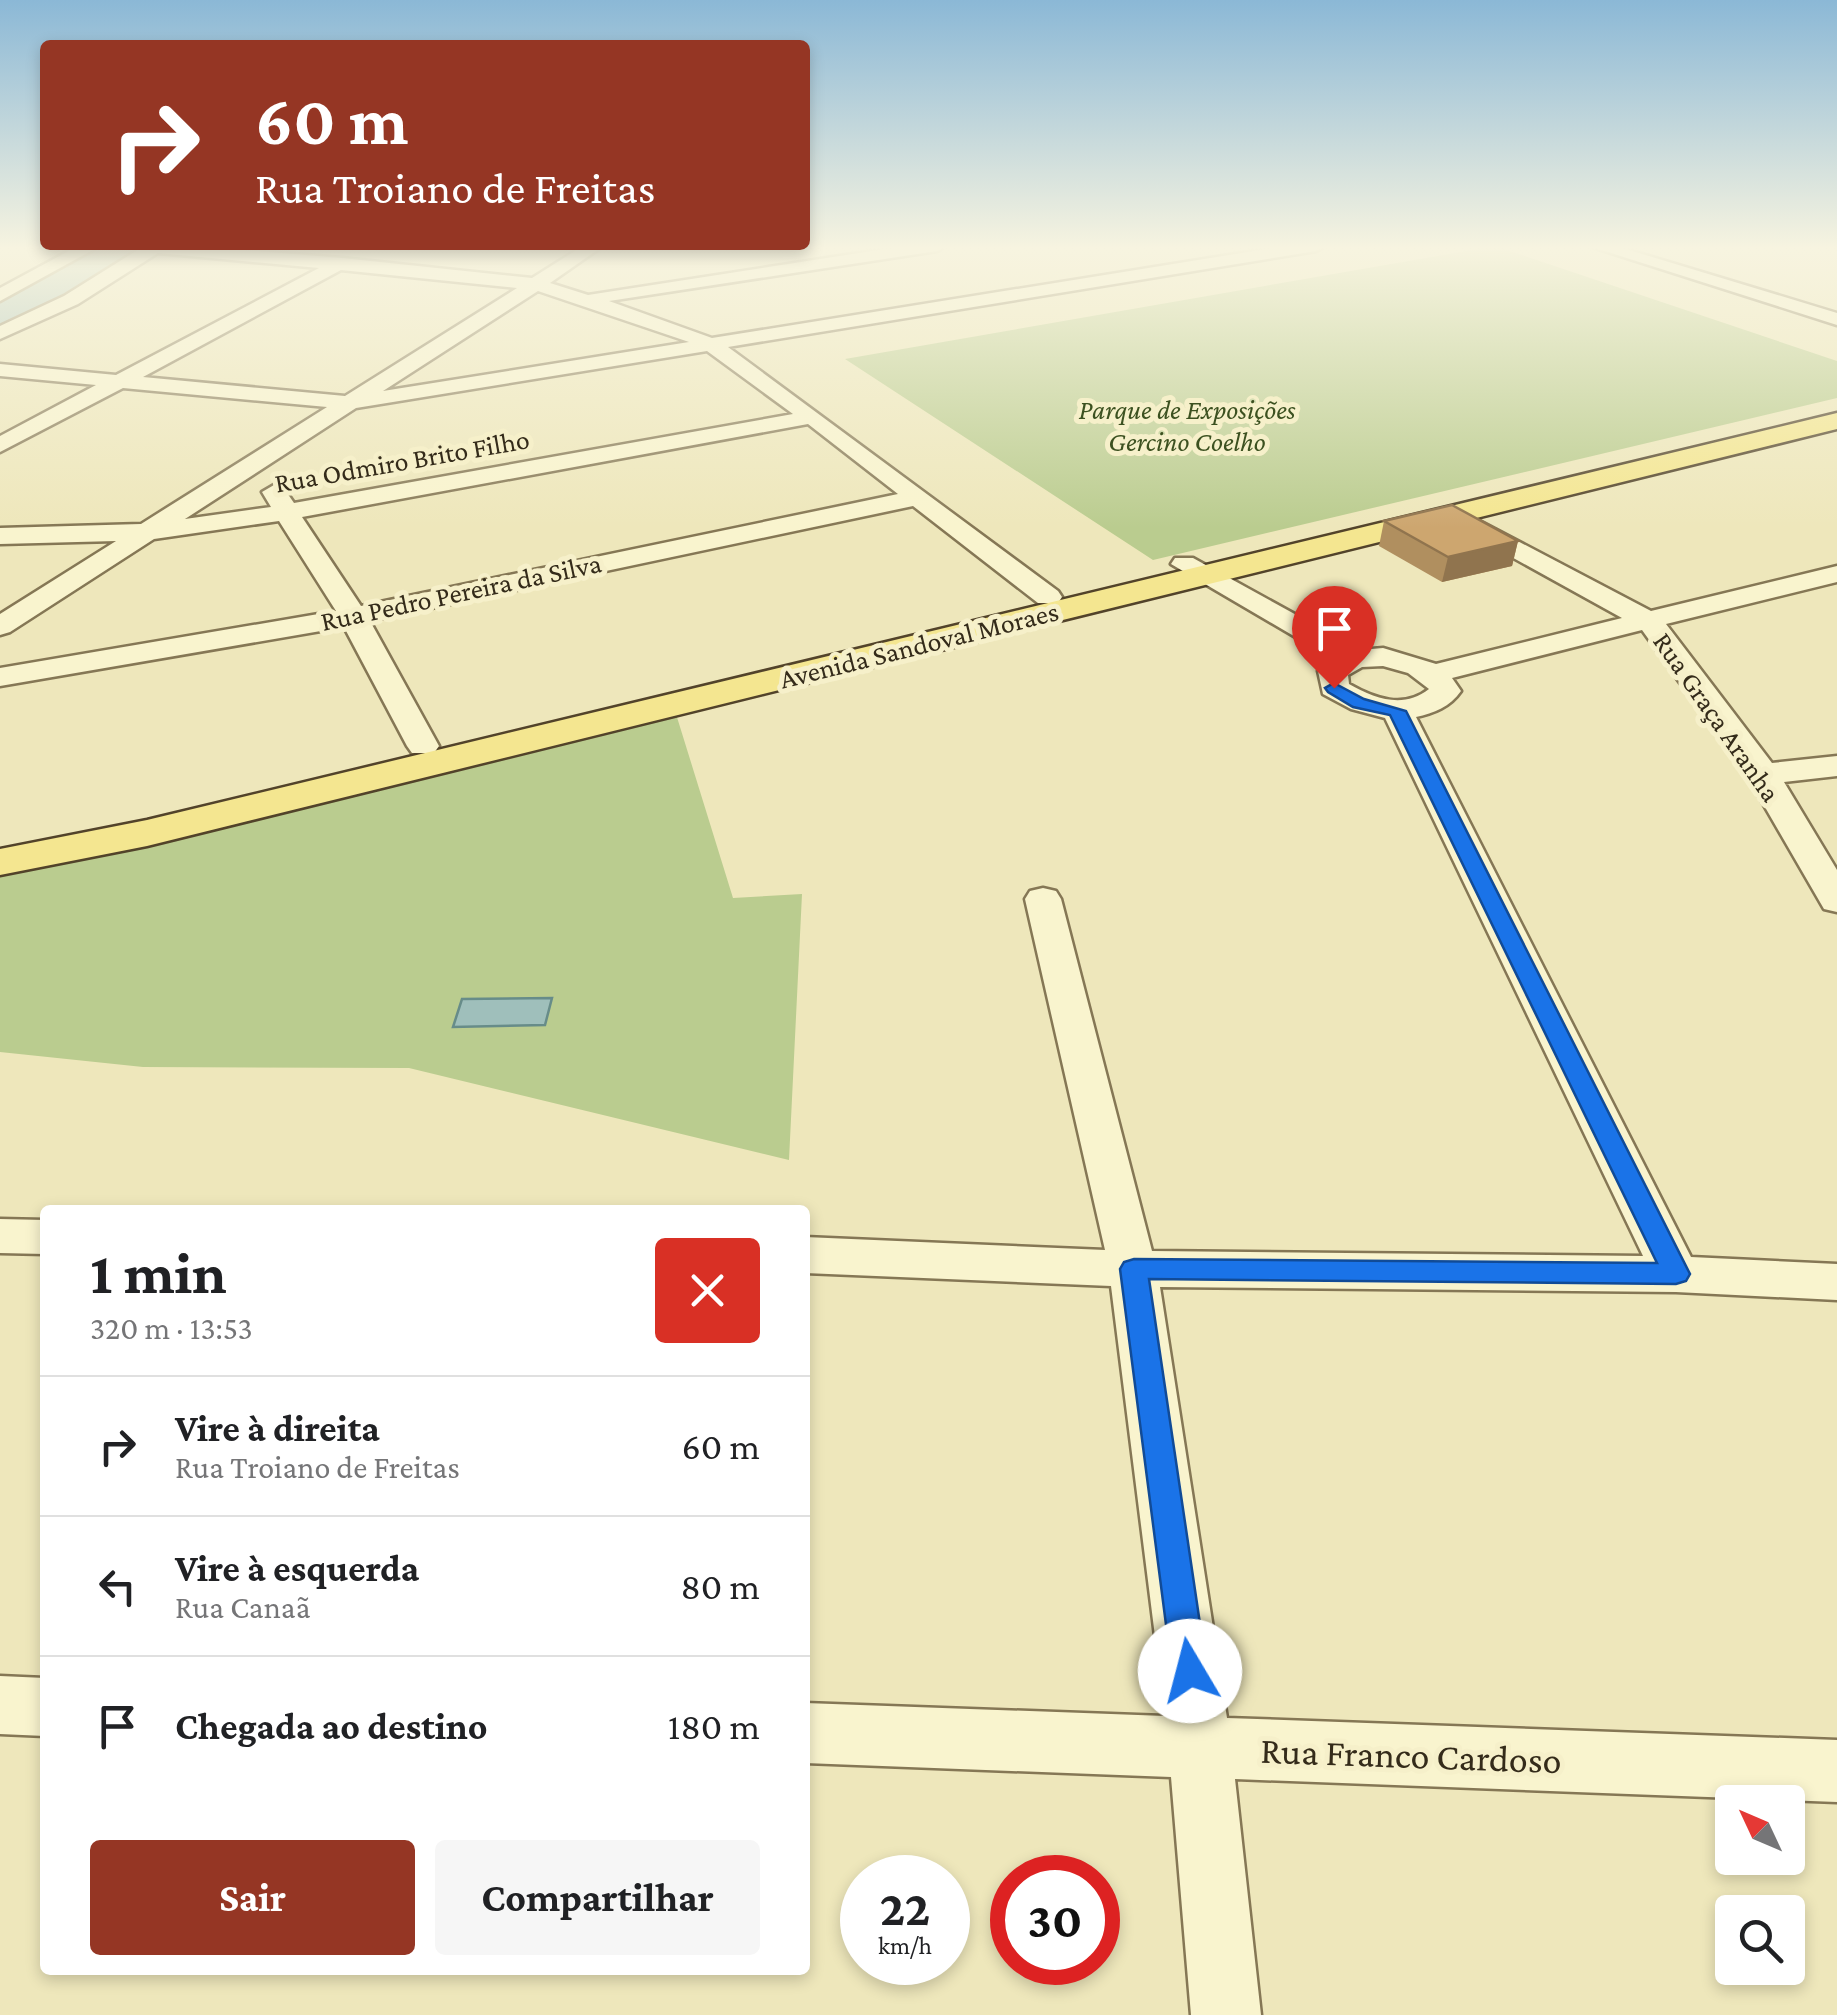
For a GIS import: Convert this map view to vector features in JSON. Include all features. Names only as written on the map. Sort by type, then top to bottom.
[{"type":"main road","name":"Avenida Sandoval Moraes","points":[[0,862],[147,832],[1048,597],[1454,515],[1514,493],[1837,408]]},
{"type":"main road","name":"Avenida Sandoval Moraes","points":[[0,841],[692,690],[1514,493],[1837,422]]},
{"type":"street","points":[[0,445],[195,340]]},
{"type":"street","points":[[0,626],[448,340]]},
{"type":"street","points":[[698,340],[713,346],[920,497],[1048,597]]},
{"type":"street","points":[[0,370],[350,403],[749,340]]},
{"type":"street","name":"Rua Odmiro Brito Filho","points":[[0,536],[147,532],[287,512],[812,418]]},
{"type":"street","points":[[255,464],[352,615],[423,746]]},
{"type":"street","name":"Rua Pedro Pereira da Silva","points":[[0,676],[82,665],[352,615],[920,497]]},
{"type":"street","name":"Rua Graça Aranha","points":[[1454,515],[1650,622],[1763,774],[1837,901]]},
{"type":"street","points":[[1194,570],[1355,659]]},
{"type":"street","points":[[1434,673],[1837,574]]},
{"type":"street","points":[[1355,659],[1412,662],[1434,673],[1446,690],[1432,706],[1397,711],[1359,704],[1334,688],[1333,671],[1355,659]]},
{"type":"street","points":[[1397,711],[1676,1274]]},
{"type":"street","points":[[1763,774],[1837,766]]},
{"type":"street","points":[[1043,898],[1134,1269],[1200,1747],[1226,2015]]},
{"type":"street","points":[[0,1236],[40,1236]]},
{"type":"street","points":[[810,1256],[1134,1269],[1676,1274],[1837,1282]]},
{"type":"street","points":[[0,1705],[40,1707]]},
{"type":"street","name":"Rua Franco Cardoso","points":[[810,1733],[1837,1771]]},
{"type":"green space","name":"Parque de Exposições Gercino Coelho","points":[[954,340],[1775,340],[1837,361],[1837,398],[1153,560],[845,359]]},
{"type":"green space","points":[[676,714],[733,898],[802,894],[789,1160],[409,1068],[143,1067],[0,1052],[0,873]]},
{"type":"water","points":[[552,998],[545,1025],[453,1027],[462,999]]},
{"type":"building","points":[[1452,505],[1518,541],[1448,557],[1384,521]]},
{"type":"route","points":[[1190,1671],[1134,1269],[1676,1274],[1397,711],[1359,704],[1334,688]]}]
